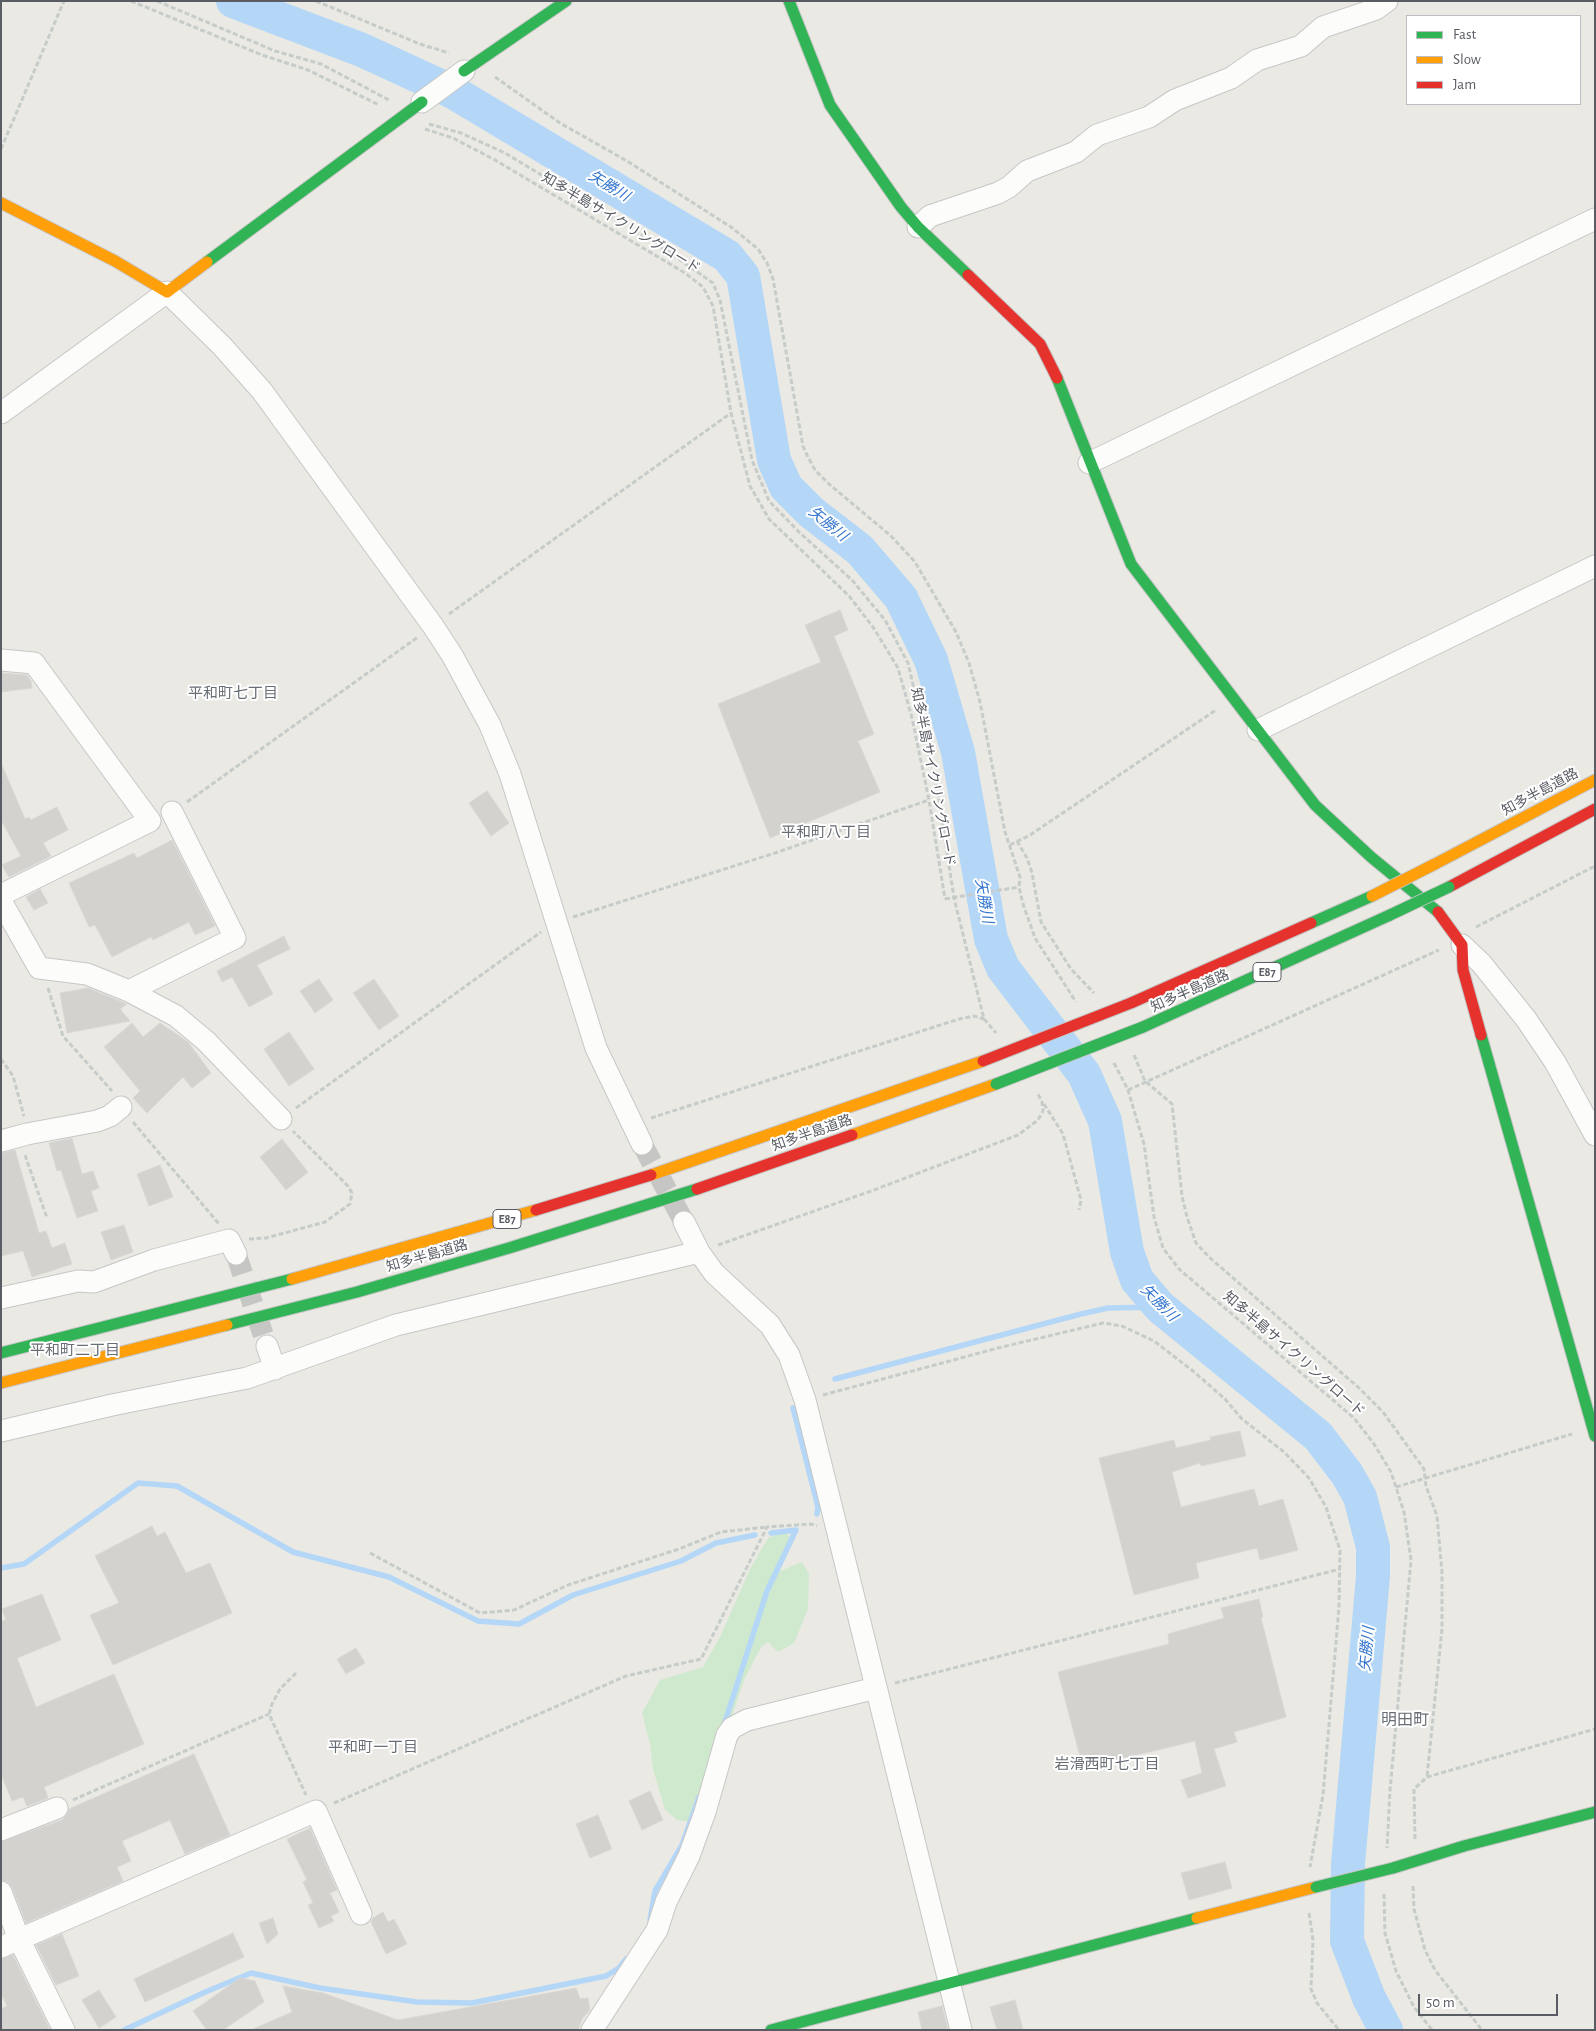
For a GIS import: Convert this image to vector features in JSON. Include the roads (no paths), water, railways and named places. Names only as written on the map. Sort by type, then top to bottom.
[{"type":"main road","points":[[469,68],[566,1]]},
{"type":"main road","points":[[789,1],[830,105],[901,207],[918,227],[1040,344],[1054,371],[1089,463],[1131,564],[1205,658],[1232,697],[1315,805],[1371,857],[1438,911],[1459,941],[1465,979],[1594,1432]]},
{"type":"main road","points":[[1,203],[107,256],[167,292],[410,110]]},
{"type":"main road","name":"知多半島道路","points":[[1,1353],[318,1272],[501,1220],[673,1168],[983,1061],[1131,1003],[1372,896],[1595,780]]},
{"type":"main road","name":"知多半島道路","points":[[1,1383],[357,1292],[684,1194],[996,1084],[1143,1027],[1390,916],[1449,887],[1595,809]]},
{"type":"main road","points":[[345,1306],[357,1292]]},
{"type":"main road","points":[[1,1343],[22,1348]]},
{"type":"main road","points":[[771,2030],[1390,1869],[1464,1846],[1595,1812]]},
{"type":"street","points":[[918,227],[930,216],[998,193],[1009,187],[1027,171],[1076,152],[1097,136],[1149,117],[1175,100],[1231,78],[1257,60],[1301,46],[1324,27],[1376,9],[1387,1]]},
{"type":"street","points":[[410,110],[469,68]]},
{"type":"street","points":[[1089,463],[1595,219]]},
{"type":"street","points":[[1,413],[167,292],[222,346],[262,391],[433,626],[452,655],[497,742],[516,791],[596,1048],[631,1125],[642,1144]]},
{"type":"street","points":[[1258,730],[1595,566]]},
{"type":"street","points":[[1,660],[34,663],[150,821],[1,895]]},
{"type":"street","points":[[129,991],[235,938],[172,812]]},
{"type":"street","points":[[1,901],[39,968],[87,974],[129,991],[184,1022],[206,1041],[281,1119]]},
{"type":"street","points":[[1459,941],[1481,963],[1526,1020],[1555,1062],[1595,1135]]},
{"type":"street","points":[[16,1137],[97,1121],[110,1116],[121,1107]]},
{"type":"street","points":[[684,1222],[699,1252],[714,1273],[770,1325],[789,1355],[805,1400],[960,2030]]},
{"type":"street","points":[[1,1298],[78,1281],[94,1282],[154,1260],[232,1247]]},
{"type":"street","points":[[1,1431],[112,1405],[202,1389],[247,1378],[396,1325],[699,1252]]},
{"type":"street","points":[[268,1346],[275,1369]]},
{"type":"street","points":[[592,2030],[657,1930],[666,1902],[689,1856],[705,1812],[727,1735],[732,1728],[747,1720],[876,1688]]},
{"type":"street","points":[[1,1830],[57,1808]]},
{"type":"street","points":[[10,1943],[315,1811],[361,1914]]},
{"type":"street","points":[[1,1892],[10,1943],[64,2030]]},
{"type":"waterway","name":"矢勝川","points":[[233,1],[362,50],[453,92],[727,256],[743,276],[774,460],[786,487],[811,512],[860,550],[901,598],[931,660],[958,752],[991,939],[1003,968],[1084,1074],[1105,1121],[1127,1252],[1137,1280],[1160,1307],[1318,1436],[1347,1474],[1360,1497],[1373,1547],[1373,1576],[1348,1864],[1347,1941],[1369,1998],[1386,2030]]},
{"type":"waterway","points":[[276,1],[278,18]]},
{"type":"waterway","points":[[835,1379],[1108,1308],[1160,1307]]},
{"type":"waterway","points":[[793,1408],[818,1507],[817,1514]]},
{"type":"waterway","points":[[1,1568],[24,1564],[138,1483],[177,1486],[293,1552],[389,1577],[478,1621],[519,1624],[573,1595],[681,1561],[716,1543],[755,1535]]},
{"type":"waterway","points":[[771,1533],[796,1530]]},
{"type":"waterway","points":[[724,1725],[767,1591],[796,1530]]},
{"type":"waterway","points":[[650,1920],[655,1891],[682,1845],[699,1797]]},
{"type":"waterway","points":[[124,2030],[251,1973],[320,1988],[417,2002],[472,2003],[606,1976],[619,1968],[626,1959]]},
{"type":"tunnel","points":[[642,1144],[684,1222]]},
{"type":"tunnel","points":[[236,1254],[267,1346]]},
{"type":"district","name":"平和町七丁目","points":[[233,693]]},
{"type":"district","name":"平和町八丁目","points":[[826,832]]},
{"type":"district","name":"平和町二丁目","points":[[75,1350]]},
{"type":"district","name":"明田町","points":[[1405,1720]]},
{"type":"district","name":"平和町一丁目","points":[[373,1747]]},
{"type":"district","name":"岩滑西町七丁目","points":[[1107,1764]]}]
